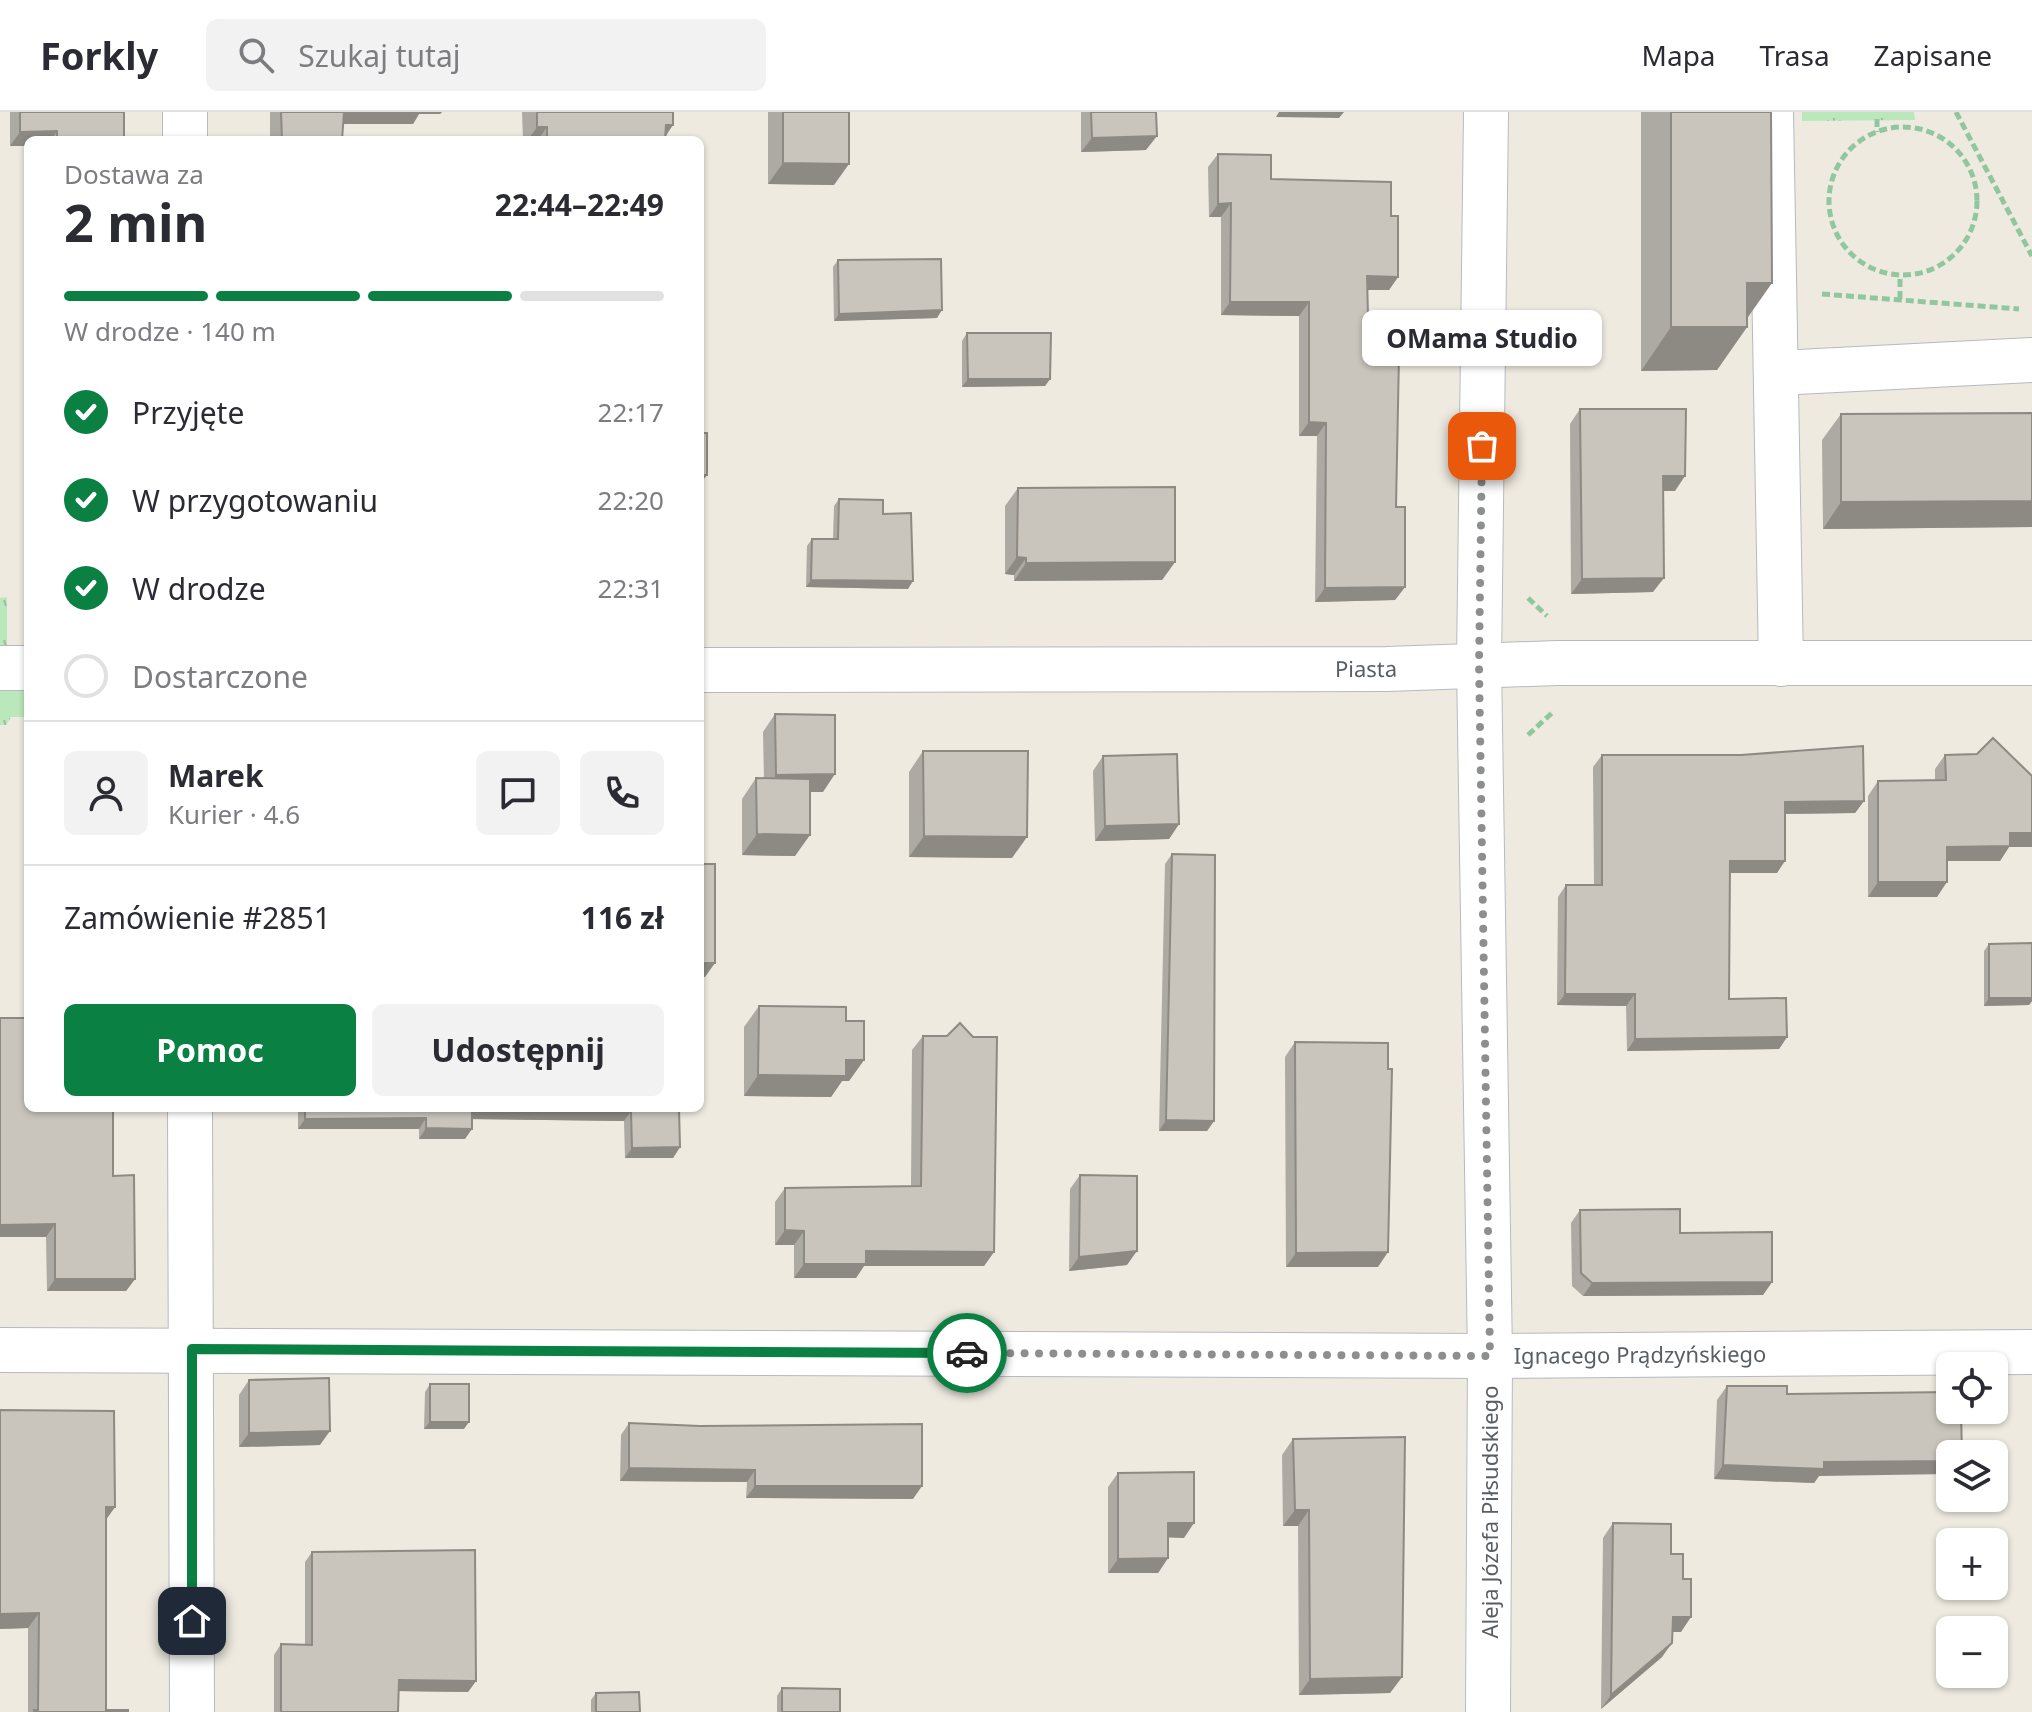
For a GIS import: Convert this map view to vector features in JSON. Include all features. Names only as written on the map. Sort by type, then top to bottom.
[{"type":"street","points":[[185,112],[185,136]]},
{"type":"street","name":"Aleja Józefa Piłsudskiego","points":[[1486,112],[1479,664],[1490,1356],[1488,1712]]},
{"type":"street","points":[[1771,112],[1781,664]]},
{"type":"street","points":[[1777,373],[2032,360]]},
{"type":"street","name":"Piasta","points":[[704,670],[1371,669],[1479,664],[2032,663]]},
{"type":"street","points":[[0,668],[24,668]]},
{"type":"street","points":[[190,1112],[192,1712]]},
{"type":"street","name":"Ignacego Prądzyńskiego","points":[[0,1350],[1490,1356],[2032,1352]]},
{"type":"path","points":[[1956,112],[2032,256]]},
{"type":"path","points":[[1877,119],[1877,132]]},
{"type":"path","points":[[1902,128],[1927,131],[1957,150],[1973,174],[1977,195],[1975,221],[1959,249],[1932,269],[1900,275],[1855,258],[1840,240],[1831,209],[1831,186],[1838,166],[1855,145],[1877,132],[1902,128]]},
{"type":"path","points":[[1973,174],[1985,167]]},
{"type":"path","points":[[1900,275],[1900,299]]},
{"type":"path","points":[[1773,292],[2031,310]]},
{"type":"green space","points":[[1802,112],[1914,112],[1915,120],[1802,121]]},
{"type":"green space","points":[[7,597],[7,646],[0,646],[0,598]]},
{"type":"green space","points":[[0,691],[24,691],[24,717],[11,717],[6,725],[0,725]]},
{"type":"building","points":[[20,112],[124,112],[124,136],[57,136],[57,131],[20,132]]},
{"type":"building","points":[[281,112],[344,112],[342,136],[282,136]]},
{"type":"building","points":[[537,112],[673,112],[673,125],[666,125],[665,136],[547,136],[547,127],[537,127]]},
{"type":"building","points":[[783,112],[849,112],[849,164],[783,163]]},
{"type":"building","points":[[1091,112],[1156,112],[1157,136],[1092,138]]},
{"type":"building","points":[[1671,112],[1771,112],[1772,283],[1747,283],[1747,327],[1671,327]]},
{"type":"building","points":[[1218,154],[1271,155],[1271,179],[1391,182],[1391,216],[1398,216],[1398,277],[1367,276],[1369,355],[1399,355],[1396,507],[1405,507],[1405,587],[1325,588],[1326,423],[1309,422],[1309,302],[1230,302],[1231,203],[1218,204]]},
{"type":"building","points":[[941,259],[942,310],[839,314],[838,260]]},
{"type":"building","points":[[967,333],[1051,333],[1050,379],[968,379]]},
{"type":"building","points":[[1580,409],[1686,409],[1685,476],[1663,476],[1664,578],[1582,579]]},
{"type":"building","points":[[2032,413],[2032,501],[1841,502],[1841,414]]},
{"type":"building","points":[[704,433],[707,433],[707,475],[704,475]]},
{"type":"building","points":[[1175,487],[1175,562],[1026,563],[1026,558],[1017,557],[1018,488]]},
{"type":"building","points":[[839,499],[883,500],[883,514],[911,513],[913,581],[811,580],[812,539],[838,539]]},
{"type":"building","points":[[775,714],[835,715],[835,774],[776,775]]},
{"type":"building","points":[[1993,738],[2032,776],[2032,833],[2010,833],[2010,846],[1947,847],[1947,882],[1878,882],[1878,781],[1946,780],[1945,755],[1977,754]]},
{"type":"building","points":[[1863,746],[1864,801],[1785,802],[1785,861],[1730,861],[1729,999],[1786,998],[1787,1037],[1635,1039],[1635,994],[1565,994],[1566,885],[1602,885],[1602,755],[1741,755]]},
{"type":"building","points":[[923,751],[1028,751],[1027,837],[924,836]]},
{"type":"building","points":[[1177,754],[1179,824],[1105,826],[1103,756]]},
{"type":"building","points":[[756,778],[810,779],[810,835],[757,834]]},
{"type":"building","points":[[1172,854],[1215,855],[1214,1121],[1166,1120]]},
{"type":"building","points":[[704,864],[715,864],[715,963],[704,963]]},
{"type":"building","points":[[2032,943],[2032,998],[1989,998],[1989,944]]},
{"type":"building","points":[[759,1006],[846,1007],[846,1021],[864,1021],[864,1060],[846,1060],[846,1076],[758,1075]]},
{"type":"building","points":[[0,1018],[24,1018],[24,1112],[113,1112],[113,1176],[134,1175],[135,1279],[55,1279],[55,1224],[0,1225]]},
{"type":"building","points":[[960,1023],[973,1037],[997,1037],[994,1252],[866,1251],[866,1264],[804,1264],[804,1231],[785,1230],[785,1188],[921,1186],[923,1036],[947,1036]]},
{"type":"building","points":[[1295,1042],[1388,1043],[1388,1069],[1392,1069],[1388,1252],[1296,1253]]},
{"type":"building","points":[[305,1112],[472,1112],[472,1129],[426,1128],[426,1118],[305,1119]]},
{"type":"building","points":[[631,1112],[679,1112],[680,1147],[632,1148]]},
{"type":"building","points":[[1080,1175],[1137,1176],[1137,1251],[1079,1257]]},
{"type":"building","points":[[1680,1209],[1680,1233],[1772,1232],[1772,1282],[1592,1283],[1581,1273],[1580,1210]]},
{"type":"building","points":[[329,1378],[330,1431],[249,1433],[249,1380]]},
{"type":"building","points":[[430,1384],[469,1384],[469,1422],[430,1422]]},
{"type":"building","points":[[1727,1386],[1787,1386],[1787,1394],[1936,1392],[1936,1424],[1961,1424],[1962,1440],[1936,1440],[1936,1461],[1824,1462],[1824,1469],[1723,1465]]},
{"type":"building","points":[[0,1410],[114,1411],[115,1507],[106,1507],[106,1710],[128,1712],[34,1712],[38,1710],[39,1613],[0,1614]]},
{"type":"building","points":[[629,1423],[700,1426],[922,1424],[922,1486],[755,1486],[755,1470],[629,1468]]},
{"type":"building","points":[[1405,1437],[1402,1677],[1310,1679],[1309,1510],[1295,1510],[1293,1439]]},
{"type":"building","points":[[1194,1472],[1194,1523],[1168,1523],[1168,1558],[1118,1559],[1118,1473]]},
{"type":"building","points":[[1613,1523],[1671,1524],[1671,1554],[1683,1554],[1683,1579],[1691,1579],[1691,1617],[1673,1617],[1672,1643],[1611,1695]]},
{"type":"building","points":[[475,1550],[476,1681],[399,1680],[398,1712],[281,1712],[281,1644],[312,1645],[312,1552]]},
{"type":"building","points":[[782,1688],[840,1689],[840,1712],[782,1712]]},
{"type":"building","points":[[639,1692],[640,1712],[596,1712],[596,1693]]},
{"type":"way so far","points":[[967,1353],[1490,1356],[1479,664],[1482,446]]},
{"type":"place","name":"OMama Studio","points":[[1482,446]]},
{"type":"route","points":[[192,1621],[192,1349],[967,1353]]}]
